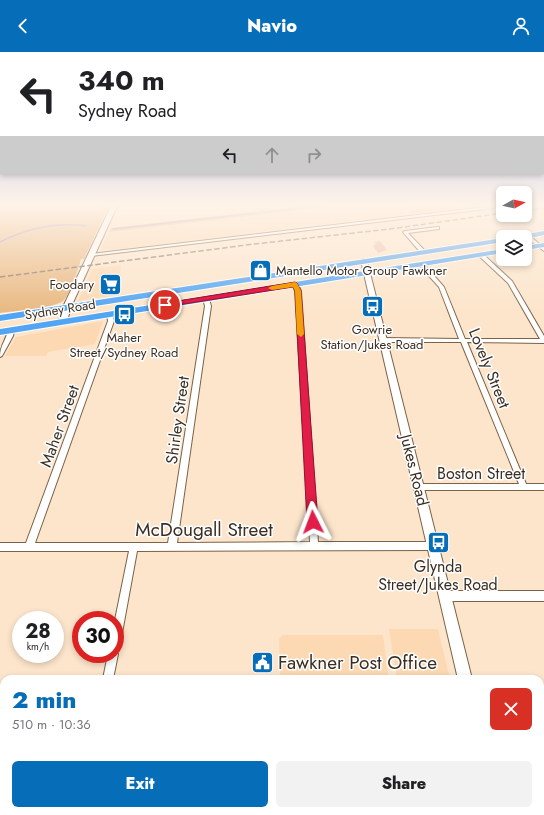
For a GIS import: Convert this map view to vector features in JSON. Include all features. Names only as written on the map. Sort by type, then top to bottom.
[{"type":"highway","name":"Sydney Road","points":[[0,318],[496,241]]},
{"type":"highway","points":[[532,248],[542,247]]},
{"type":"highway","name":"Sydney Road","points":[[0,332],[496,252]]},
{"type":"street","points":[[63,322],[67,307],[98,240]]},
{"type":"street","points":[[91,255],[220,240]]},
{"type":"street","points":[[412,240],[424,252]]},
{"type":"street","points":[[532,241],[542,247]]},
{"type":"street","points":[[481,254],[508,280],[544,341]]},
{"type":"street","name":"Jukes Road","points":[[364,261],[464,675]]},
{"type":"street","name":"Lovely Street","points":[[421,264],[441,287],[524,487]]},
{"type":"street","points":[[295,284],[298,291],[314,546]]},
{"type":"street","name":"Shirley Street","points":[[172,546],[208,306],[206,298]]},
{"type":"street","name":"Maher Street","points":[[29,547],[111,321],[110,314]]},
{"type":"street","points":[[0,355],[10,336],[11,330]]},
{"type":"street","points":[[383,340],[544,341]]},
{"type":"street","name":"Boston Street","points":[[419,487],[544,487]]},
{"type":"street","points":[[121,611],[134,546]]},
{"type":"street","name":"McDougall Street","points":[[0,547],[433,546]]},
{"type":"street","points":[[445,596],[544,596]]},
{"type":"street","points":[[109,675],[111,663]]},
{"type":"shaded area","points":[[0,240],[93,240],[84,259],[81,259],[69,292],[64,300],[60,303],[44,307],[0,313]]},
{"type":"shaded area","points":[[105,240],[198,240],[104,251],[101,249]]},
{"type":"shaded area","points":[[121,265],[117,295],[78,301],[92,269]]},
{"type":"shaded area","points":[[103,321],[95,344],[48,352],[46,356],[5,356],[16,337]]},
{"type":"shaded area","points":[[389,629],[438,629],[449,675],[396,675]]},
{"type":"shaded area","points":[[283,635],[383,635],[388,675],[280,675],[279,639]]},
{"type":"building","points":[[380,241],[387,250],[378,253],[373,246],[376,244],[374,242]]},
{"type":"waterway","points":[[0,242],[5,240]]},
{"type":"railway","points":[[0,277],[294,240]]},
{"type":"slow traffic","points":[[272,288],[295,284],[298,291],[301,334]]},
{"type":"place","name":"Mantello Motor Group Fawkner","points":[[260,270]]},
{"type":"place","name":"Foodary","points":[[110,284]]},
{"type":"place","name":"Gowrie Station/Jukes Road","points":[[372,307]]},
{"type":"place","name":"Maher Street/Sydney Road","points":[[124,315]]},
{"type":"place","name":"Glynda Street/Jukes Road","points":[[438,543]]},
{"type":"place","name":"Fawkner Post Office","points":[[262,662]]},
{"type":"route","points":[[165,305],[295,284],[298,291],[313,522]]}]
